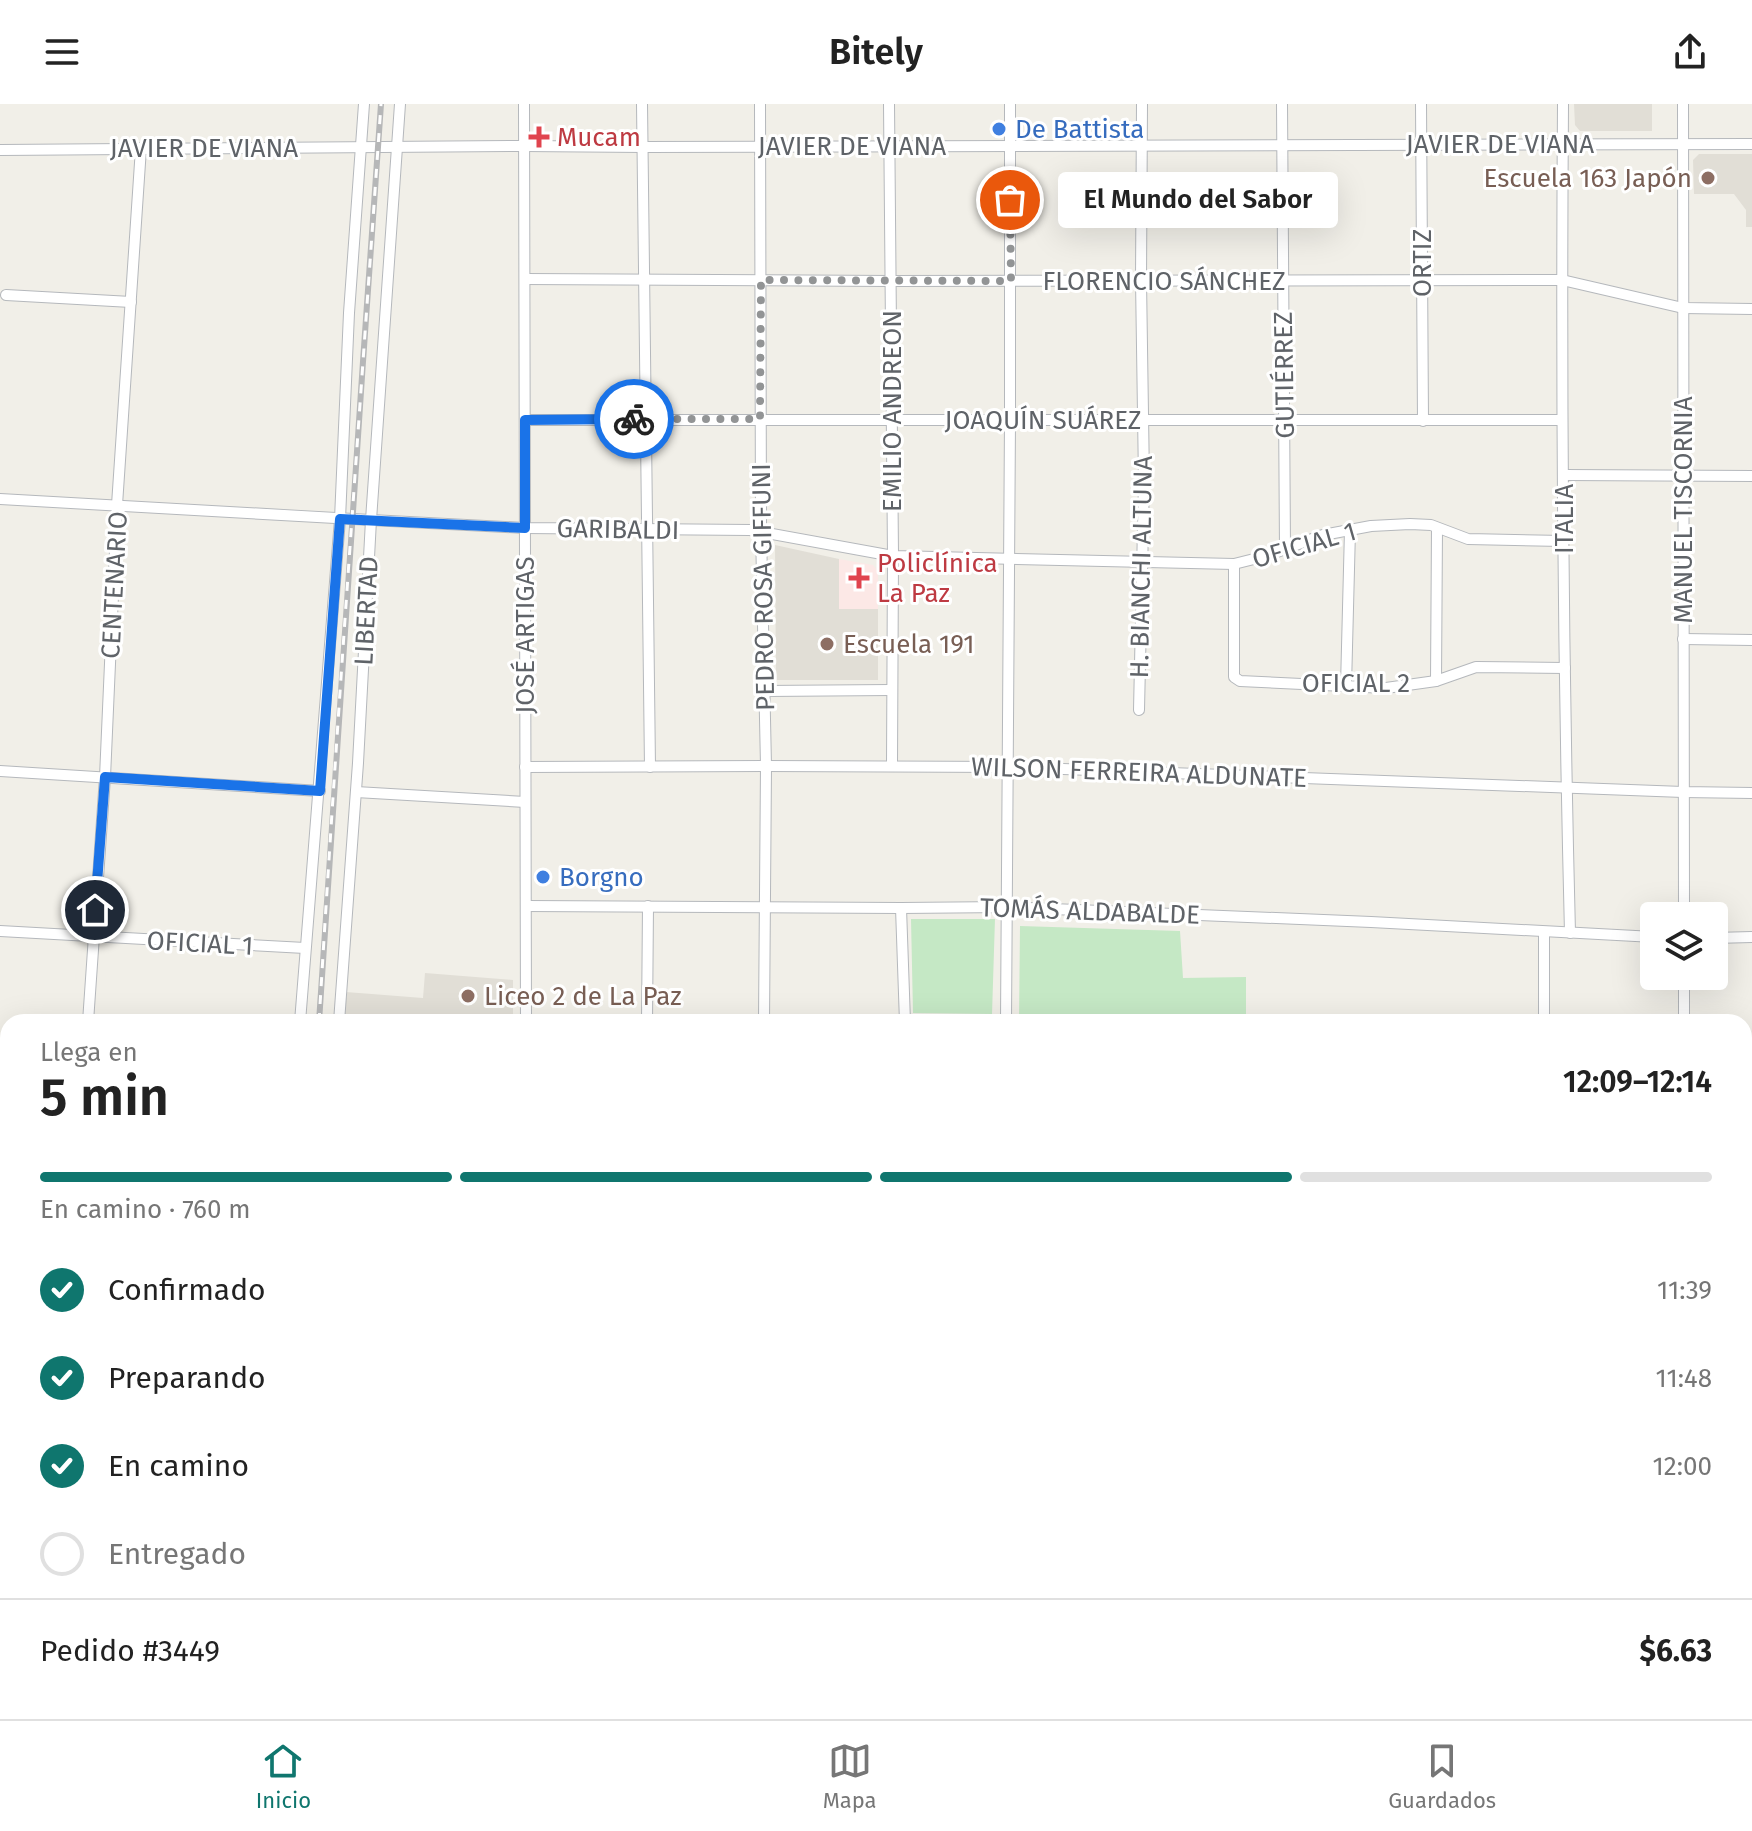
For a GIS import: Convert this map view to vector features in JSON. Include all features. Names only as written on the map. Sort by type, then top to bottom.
[{"type":"street","points":[[301,1014],[340,519],[349,313],[364,104]]},
{"type":"street","name":"LIBERTAD","points":[[340,1014],[400,104]]},
{"type":"street","name":"JOSÉ ARTIGAS","points":[[524,104],[526,1014]]},
{"type":"street","points":[[642,104],[650,767]]},
{"type":"street","name":"PEDRO ROSA GIFFUNI","points":[[760,104],[761,531],[766,766],[764,1014]]},
{"type":"street","name":"EMILIO ANDREON","points":[[889,104],[892,766]]},
{"type":"street","points":[[1006,1014],[1010,104]]},
{"type":"street","name":"H. BIANCHI ALTUNA","points":[[1139,710],[1143,421],[1142,104]]},
{"type":"street","name":"GUTIÉRREZ","points":[[1282,104],[1285,549]]},
{"type":"street","name":"ORTIZ","points":[[1421,104],[1423,421]]},
{"type":"street","name":"ITALIA","points":[[1563,104],[1563,541],[1570,933]]},
{"type":"street","name":"MANUEL TISCORNIA","points":[[1683,104],[1684,902]]},
{"type":"street","name":"JAVIER DE VIANA","points":[[0,150],[361,146],[1752,144]]},
{"type":"street","name":"CENTENARIO","points":[[88,1014],[141,148]]},
{"type":"street","name":"FLORENCIO SÁNCHEZ","points":[[525,279],[1562,280],[1683,308],[1752,309]]},
{"type":"street","points":[[6,295],[131,302]]},
{"type":"street","name":"JOAQUÍN SUÁREZ","points":[[525,420],[1562,420]]},
{"type":"street","points":[[1564,475],[1752,476]]},
{"type":"street","name":"GARIBALDI","points":[[0,499],[525,528],[761,531],[893,556],[1234,564]]},
{"type":"street","name":"OFICIAL 1","points":[[1234,564],[1323,535],[1371,526],[1431,525],[1468,539],[1563,541]]},
{"type":"street","points":[[1436,681],[1437,528]]},
{"type":"street","points":[[1346,686],[1350,530]]},
{"type":"street","name":"OFICIAL 2","points":[[1234,564],[1234,677],[1240,681],[1386,688],[1436,681],[1476,667],[1565,668]]},
{"type":"street","points":[[1683,639],[1752,640]]},
{"type":"street","points":[[764,691],[892,690]]},
{"type":"street","name":"WILSON FERREIRA ALDUNATE","points":[[525,767],[1009,767],[1752,793]]},
{"type":"street","points":[[0,771],[320,791]]},
{"type":"street","points":[[356,792],[525,802]]},
{"type":"street","name":"TOMÁS ALDABALDE","points":[[526,906],[1006,907],[1640,936]]},
{"type":"street","points":[[647,1014],[648,906]]},
{"type":"street","points":[[901,908],[905,1014]]},
{"type":"street","name":"OFICIAL 1","points":[[0,931],[305,948]]},
{"type":"street","points":[[1544,932],[1544,1014]]},
{"type":"street","points":[[1728,938],[1752,937]]},
{"type":"street","points":[[1684,990],[1684,1014]]},
{"type":"shaded area","points":[[1574,104],[1652,104],[1652,131],[1580,131],[1575,125]]},
{"type":"shaded area","points":[[1699,154],[1752,154],[1752,227],[1746,227],[1746,210],[1734,194],[1694,194],[1693,160]]},
{"type":"shaded area","name":"Escuela 191","points":[[775,545],[839,559],[840,609],[878,609],[878,680],[776,680]]},
{"type":"shaded area","name":"Policlínica La Paz","points":[[839,559],[873,565],[878,571],[878,609],[839,609]]},
{"type":"shaded area","name":"Liceo 2 de La Paz","points":[[425,973],[513,980],[513,1014],[344,1014],[346,992],[423,998]]},
{"type":"green space","points":[[911,919],[995,919],[992,1014],[913,1013]]},
{"type":"green space","points":[[1020,926],[1180,931],[1183,978],[1246,977],[1246,1014],[1019,1014]]},
{"type":"railway","points":[[320,1014],[381,104]]},
{"type":"way so far","points":[[634,419],[760,419],[761,280],[1011,281],[1010,200]]},
{"type":"place","name":"De Battista","points":[[999,129]]},
{"type":"place","name":"Mucam","points":[[539,137]]},
{"type":"place","name":"Escuela 163 Japón","points":[[1708,178]]},
{"type":"place","name":"El Mundo del Sabor","points":[[1010,200]]},
{"type":"place","name":"Policlínica La Paz","points":[[859,578]]},
{"type":"place","name":"Escuela 191","points":[[827,644]]},
{"type":"place","name":"Borgno","points":[[543,877]]},
{"type":"place","name":"Liceo 2 de La Paz","points":[[468,996]]},
{"type":"route","points":[[95,910],[105,777],[320,791],[340,519],[525,528],[525,420],[634,419]]}]
